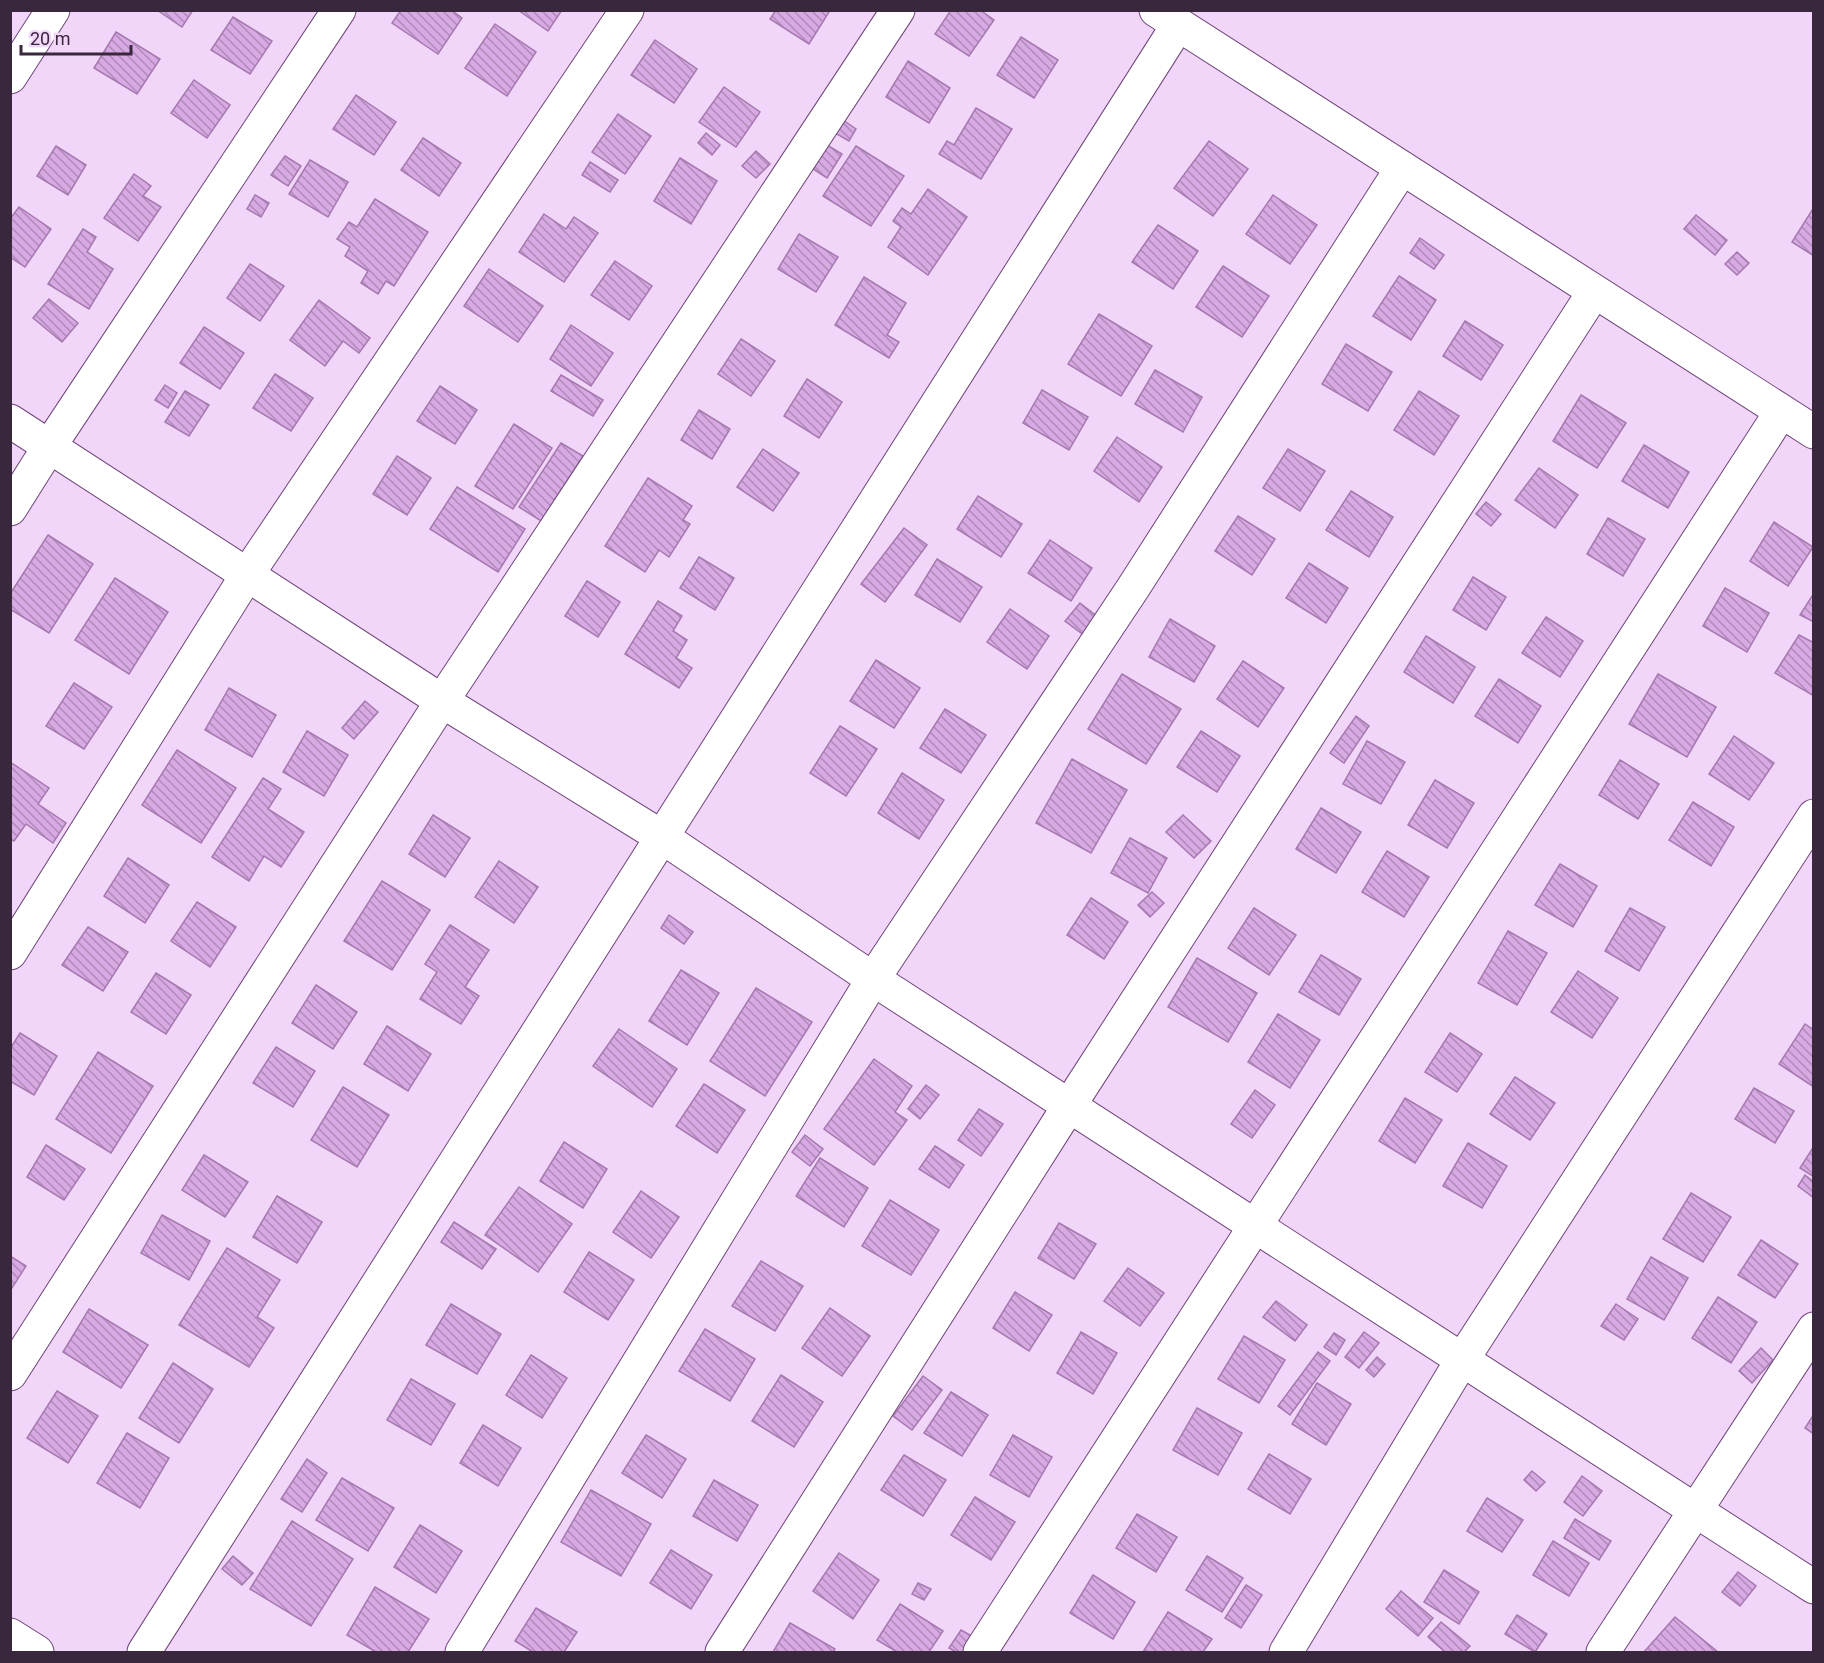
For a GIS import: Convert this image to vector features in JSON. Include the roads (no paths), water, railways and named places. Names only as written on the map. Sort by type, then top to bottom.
[{"type":"street","points":[[10,77],[53,10]]},
{"type":"street","points":[[10,509],[339,10]]},
{"type":"street","points":[[10,952],[247,575],[627,10]]},
{"type":"street","points":[[10,1374],[442,701],[898,10]]},
{"type":"street","points":[[144,1653],[662,837],[1167,18],[1814,432]]},
{"type":"street","points":[[462,1653],[873,979],[1133,588],[1402,168]]},
{"type":"street","points":[[722,1653],[1069,1106],[1594,292]]},
{"type":"street","points":[[980,1653],[1781,412]]},
{"type":"street","points":[[10,421],[442,701],[662,837],[873,979],[1814,1587]]},
{"type":"street","points":[[1286,1653],[1462,1360],[1814,816]]},
{"type":"street","points":[[1602,1653],[1814,1329]]},
{"type":"street","points":[[10,1635],[37,1653]]}]
